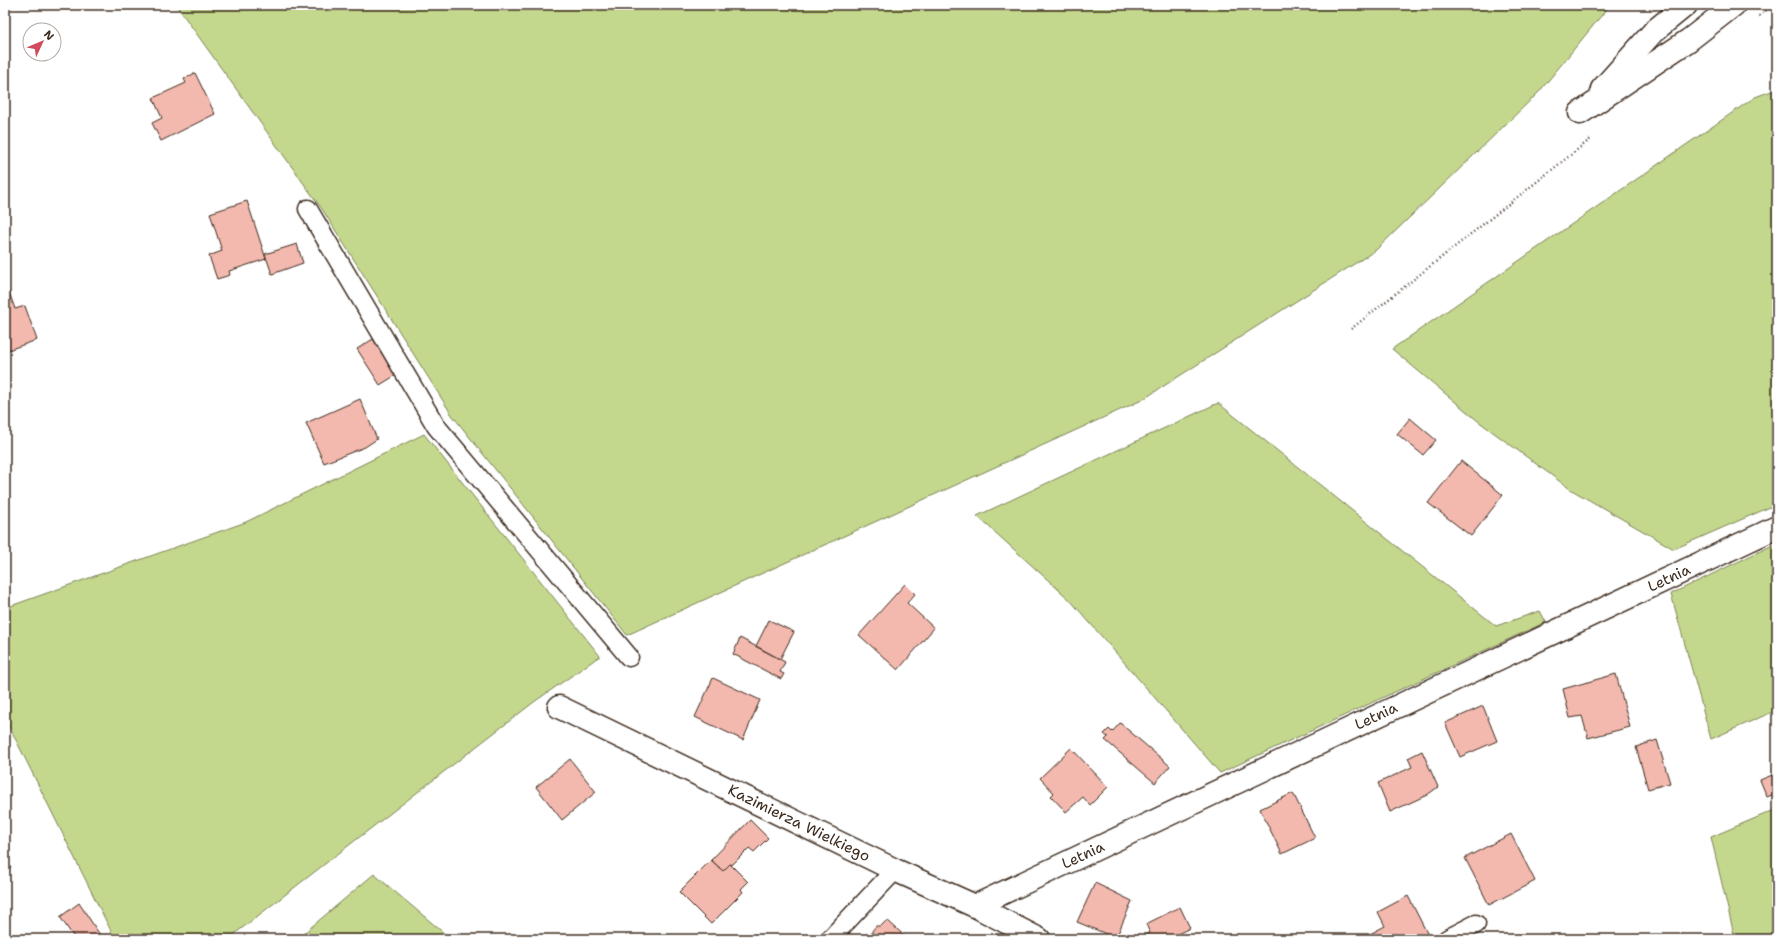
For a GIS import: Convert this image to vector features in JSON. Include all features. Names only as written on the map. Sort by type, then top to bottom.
[{"type":"street","points":[[1686,5],[1654,31],[1580,113],[1689,40],[1734,5]]},
{"type":"street","name":"Letnia","points":[[975,906],[1777,526]]},
{"type":"street","name":"Kazimierza Wielkiego","points":[[559,707],[895,870],[975,906],[1039,939]]},
{"type":"lane","points":[[308,209],[436,426],[630,657]]},
{"type":"lane","points":[[830,939],[895,870]]},
{"type":"lane","points":[[1447,939],[1476,924]]},
{"type":"path","points":[[1754,19],[1772,5]]},
{"type":"path","points":[[1350,328],[1598,134]]},
{"type":"green space","points":[[176,5],[1610,5],[1539,92],[1376,250],[1142,400],[627,635],[452,415],[322,209]]},
{"type":"green space","points":[[1777,89],[1777,504],[1674,549],[1570,489],[1478,421],[1392,349],[1755,97]]},
{"type":"green space","points":[[1218,403],[1496,626],[1540,611],[1546,622],[1220,773],[1070,600],[977,516]]},
{"type":"green space","points":[[424,434],[600,656],[534,702],[228,939],[115,939],[5,718],[5,608],[246,522]]},
{"type":"green space","points":[[1777,543],[1777,710],[1711,739],[1671,594]]},
{"type":"green space","points":[[1777,809],[1777,939],[1735,939],[1711,837]]},
{"type":"green space","points":[[374,874],[451,939],[297,939]]},
{"type":"building","points":[[195,73],[215,114],[161,141],[152,123],[162,118],[153,98],[186,83],[184,79]]},
{"type":"building","points":[[247,201],[266,259],[229,271],[230,275],[217,279],[209,256],[222,251],[210,213]]},
{"type":"building","points":[[297,244],[303,263],[272,274],[265,254]]},
{"type":"building","points":[[9,292],[15,309],[25,306],[37,340],[8,350],[5,341],[5,293]]},
{"type":"building","points":[[373,339],[396,375],[380,385],[357,349]]},
{"type":"building","points":[[360,399],[377,439],[365,447],[324,463],[306,423]]},
{"type":"building","points":[[1410,418],[1436,440],[1423,455],[1397,434]]},
{"type":"building","points":[[1461,461],[1503,495],[1471,536],[1428,503]]},
{"type":"building","points":[[905,584],[915,594],[907,603],[934,628],[898,670],[859,635]]},
{"type":"building","points":[[769,620],[794,632],[780,659],[756,646]]},
{"type":"building","points":[[740,638],[785,662],[780,672],[784,674],[781,679],[733,654]]},
{"type":"building","points":[[1616,674],[1630,727],[1588,738],[1582,716],[1570,718],[1563,689]]},
{"type":"building","points":[[713,678],[760,700],[743,740],[695,717]]},
{"type":"building","points":[[1483,706],[1497,741],[1460,757],[1445,723]]},
{"type":"building","points":[[1120,723],[1170,766],[1155,783],[1105,740],[1108,737],[1104,734],[1109,729],[1112,732]]},
{"type":"building","points":[[1657,740],[1670,783],[1648,789],[1636,747]]},
{"type":"building","points":[[1071,748],[1108,787],[1090,805],[1083,797],[1066,812],[1051,796],[1054,793],[1040,778]]},
{"type":"building","points":[[1422,751],[1438,787],[1427,795],[1390,812],[1378,783],[1412,767],[1408,758]]},
{"type":"building","points":[[570,759],[596,792],[562,820],[536,787]]},
{"type":"building","points":[[1777,773],[1777,793],[1767,797],[1760,780]]},
{"type":"building","points":[[1293,793],[1315,838],[1282,854],[1260,809]]},
{"type":"building","points":[[750,820],[768,838],[754,852],[749,848],[732,865],[730,864],[723,871],[711,860]]},
{"type":"building","points":[[1511,834],[1535,881],[1489,905],[1465,858]]},
{"type":"building","points":[[5,859],[11,867],[5,871]]},
{"type":"building","points":[[711,860],[723,871],[730,864],[748,882],[741,889],[743,892],[711,924],[679,892]]},
{"type":"building","points":[[1095,883],[1132,901],[1116,938],[1077,922]]},
{"type":"building","points":[[1408,896],[1429,937],[1426,939],[1370,939],[1368,935],[1385,926],[1378,912]]},
{"type":"building","points":[[79,903],[100,935],[95,939],[75,939],[60,917]]},
{"type":"building","points":[[1180,907],[1190,928],[1167,939],[1146,939],[1145,935],[1150,933],[1146,924]]},
{"type":"building","points":[[887,920],[908,939],[869,939],[872,936],[872,931],[876,926],[881,926]]}]
